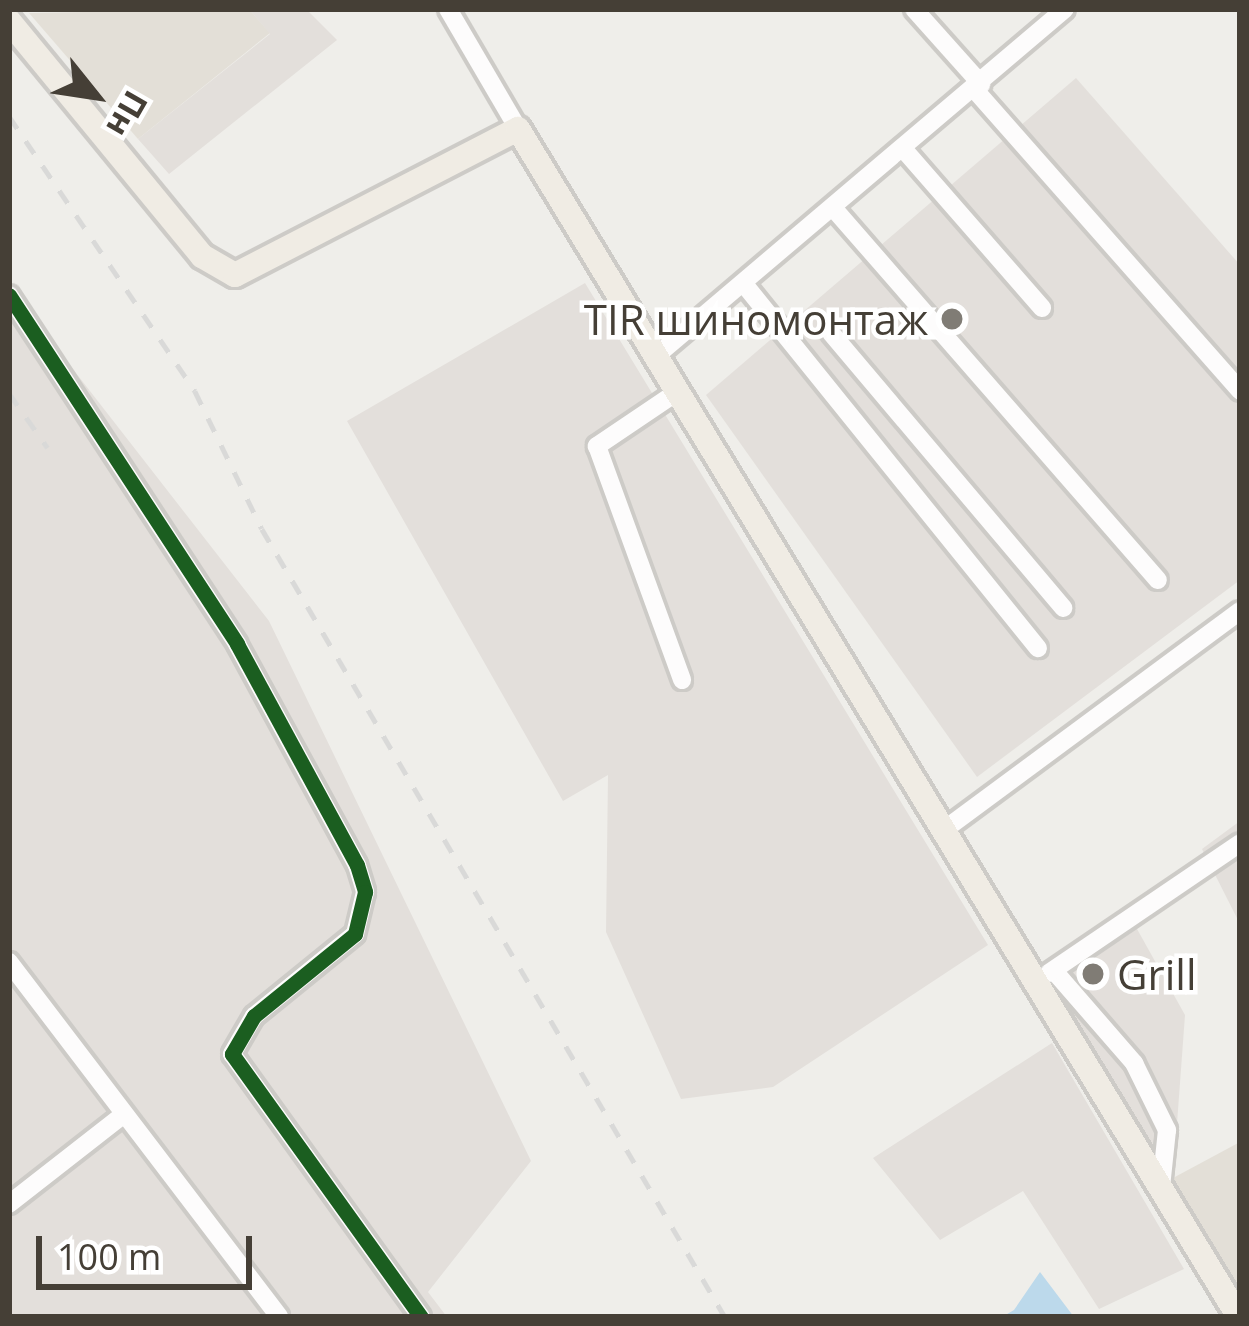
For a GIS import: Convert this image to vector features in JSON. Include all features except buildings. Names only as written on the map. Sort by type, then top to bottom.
[{"type":"main road","points":[[9,21],[202,256],[235,275],[518,129],[944,830],[1043,974],[1161,1191],[1239,1317]]},
{"type":"street","points":[[448,9],[518,129]]},
{"type":"street","points":[[914,9],[1240,391]]},
{"type":"street","points":[[656,356],[906,152],[1065,9]]},
{"type":"street","points":[[906,152],[1042,308]]},
{"type":"street","points":[[835,210],[1158,580]]},
{"type":"street","points":[[744,284],[1038,648]]},
{"type":"street","points":[[9,296],[237,644],[357,866],[365,892],[355,934],[254,1016],[232,1054],[422,1317]]},
{"type":"street","points":[[831,333],[1063,608]]},
{"type":"street","points":[[677,392],[597,446],[682,680]]},
{"type":"street","points":[[901,478],[931,452]]},
{"type":"street","points":[[944,830],[1240,611]]},
{"type":"street","points":[[1161,1191],[1167,1130],[1134,1063],[1043,974],[1240,843]]},
{"type":"street","points":[[9,962],[279,1317]]},
{"type":"street","points":[[9,1204],[123,1114]]},
{"type":"shaded area","points":[[249,9],[270,33],[138,139],[29,13]]},
{"type":"shaded area","points":[[249,9],[306,9],[337,40],[169,174],[138,139],[270,34]]},
{"type":"shaded area","points":[[1076,78],[1240,265],[1240,580],[977,777],[706,395]]},
{"type":"shaded area","points":[[585,283],[988,945],[773,1087],[681,1099],[606,932],[608,775],[563,801],[347,421]]},
{"type":"shaded area","points":[[9,287],[269,621],[531,1161],[428,1292],[447,1317],[9,1317]]},
{"type":"shaded area","points":[[1240,821],[1240,924],[1202,849]]},
{"type":"shaded area","points":[[1127,911],[1185,1015],[1173,1178],[1040,966]]},
{"type":"shaded area","points":[[1052,1043],[1184,1269],[1099,1309],[1023,1191],[940,1240],[873,1158]]},
{"type":"shaded area","points":[[1240,1142],[1240,1289],[1173,1178]]},
{"type":"water","points":[[1040,1272],[1074,1317],[1002,1317],[1014,1310]]},
{"type":"railway","points":[[9,116],[195,391],[262,529],[725,1317]]},
{"type":"railway","points":[[9,393],[48,448]]},
{"type":"cycle path","points":[[9,295],[237,644],[357,865],[365,892],[355,934],[254,1016],[232,1054],[421,1317]]},
{"type":"place","name":"TIR шиномонтаж","points":[[952,319]]},
{"type":"place","name":"Grill","points":[[1093,974]]}]
